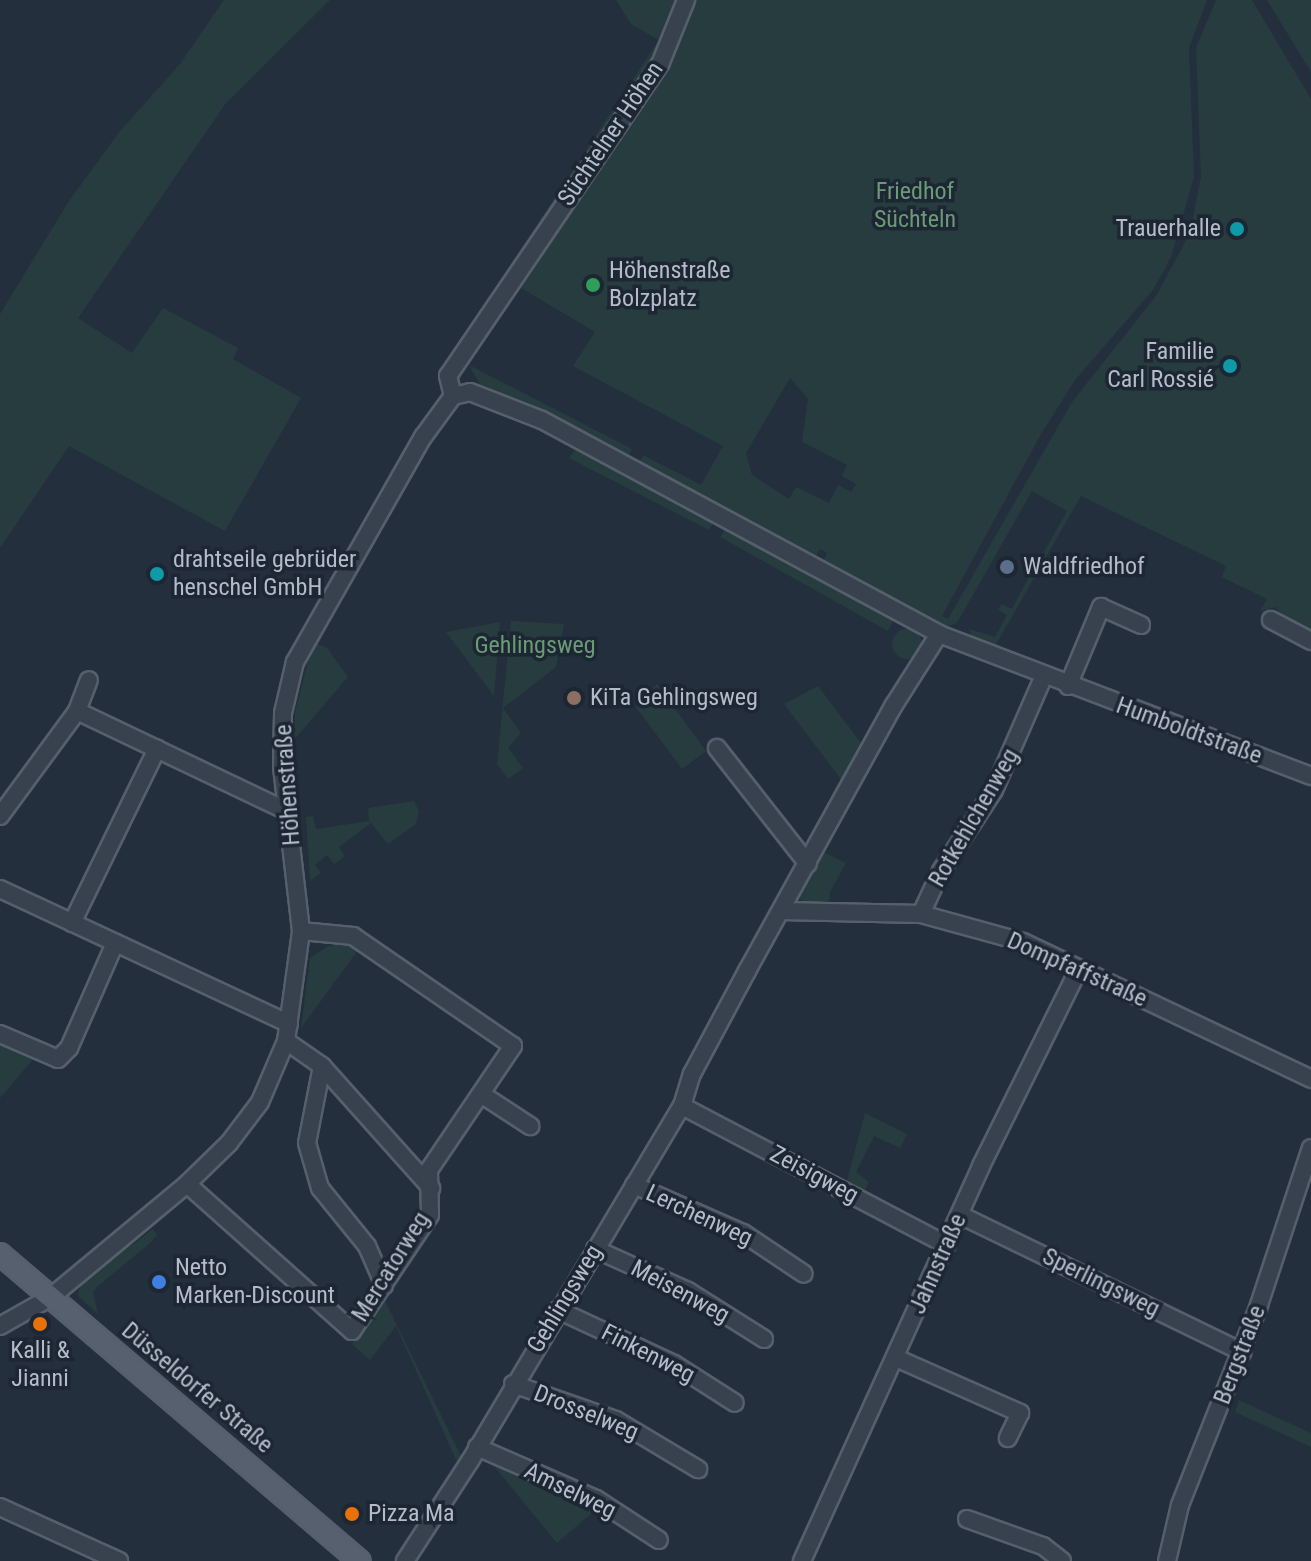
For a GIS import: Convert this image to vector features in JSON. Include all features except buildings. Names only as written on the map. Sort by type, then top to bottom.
[{"type":"main road","name":"Düsseldorfer Straße","points":[[0,1254],[360,1561]]},
{"type":"street","name":"Süchtelner Höhen","points":[[552,223],[661,62],[686,0]]},
{"type":"street","name":"Höhenstraße","points":[[0,1326],[51,1297],[187,1184],[229,1143],[260,1102],[286,1041],[301,931],[287,811],[283,713],[295,662],[423,437],[453,396],[448,376],[552,223]]},
{"type":"street","points":[[453,396],[470,392],[542,420],[939,634]]},
{"type":"street","points":[[1068,686],[1101,607],[1141,625]]},
{"type":"street","points":[[1271,620],[1311,641]]},
{"type":"street","name":"Humboldtstraße","points":[[939,634],[1043,678],[1311,776]]},
{"type":"street","name":"Gehlingsweg","points":[[405,1561],[682,1106],[692,1074],[894,705],[939,634]]},
{"type":"street","name":"Rotkehlchenweg","points":[[921,914],[941,871],[1010,759],[1043,678]]},
{"type":"street","points":[[0,816],[77,711],[89,680]]},
{"type":"street","points":[[77,711],[287,811]]},
{"type":"street","points":[[717,748],[808,864]]},
{"type":"street","points":[[72,923],[157,749]]},
{"type":"street","points":[[0,889],[289,1024]]},
{"type":"street","name":"Dompfaffstraße","points":[[781,911],[921,914],[1023,942],[1311,1079]]},
{"type":"street","name":"Mercatorweg","points":[[187,1184],[352,1331],[430,1215],[429,1170],[513,1046],[353,936],[301,931]]},
{"type":"street","points":[[0,1034],[58,1059],[69,1048],[115,943]]},
{"type":"street","name":"Jahnstraße","points":[[802,1561],[960,1215],[1079,969]]},
{"type":"street","points":[[286,1041],[322,1066],[431,1188]]},
{"type":"street","points":[[322,1066],[307,1143],[320,1188],[367,1246],[384,1285]]},
{"type":"street","points":[[481,1094],[530,1126]]},
{"type":"street","name":"Zeisigweg","points":[[682,1106],[947,1245]]},
{"type":"street","name":"Bergstraße","points":[[1167,1561],[1180,1505],[1242,1352],[1311,1148]]},
{"type":"street","name":"Lerchenweg","points":[[634,1185],[743,1233],[804,1274]]},
{"type":"street","name":"Sperlingsweg","points":[[960,1215],[1242,1352]]},
{"type":"street","name":"Meisenweg","points":[[595,1249],[688,1291],[764,1339]]},
{"type":"street","name":"Finkenweg","points":[[558,1310],[674,1364],[735,1403]]},
{"type":"street","points":[[896,1358],[1020,1413],[1008,1438]]},
{"type":"street","name":"Drosselweg","points":[[513,1384],[616,1420],[698,1469]]},
{"type":"street","name":"Amselweg","points":[[477,1447],[596,1499],[659,1540]]},
{"type":"street","points":[[0,1507],[119,1561]]},
{"type":"street","points":[[967,1519],[1043,1546],[1062,1561]]},
{"type":"green space","points":[[224,0],[330,0],[226,103],[78,318],[132,353],[163,308],[238,348],[233,359],[301,398],[225,531],[69,446],[0,548],[0,314],[69,201],[120,131],[180,64]]},
{"type":"green space","points":[[616,0],[676,0],[655,59],[507,270],[659,40],[631,24]]},
{"type":"green space","name":"Friedhof Süchteln","points":[[696,0],[1207,0],[1189,48],[1194,177],[1171,257],[1153,290],[1075,380],[1041,434],[942,616],[948,619],[1072,402],[1156,296],[1190,233],[1201,177],[1196,48],[1216,0],[1252,0],[1311,99],[1311,636],[1290,626],[1276,607],[1260,611],[1267,599],[1222,577],[1226,566],[1081,496],[995,646],[972,637],[969,629],[995,637],[1007,615],[998,609],[1002,604],[1012,609],[1030,575],[1023,570],[1026,564],[1035,568],[1067,511],[1032,491],[957,623],[948,626],[823,562],[827,553],[820,549],[815,558],[639,463],[643,455],[701,485],[723,446],[573,366],[595,332],[521,288],[682,32]],"holes":[[[790,378],[808,399],[802,442],[847,465],[842,476],[856,484],[851,492],[838,485],[829,503],[796,487],[789,499],[752,475],[746,453]]]},
{"type":"green space","points":[[1267,0],[1311,0],[1311,72]]},
{"type":"green space","points":[[469,365],[632,449],[628,458],[484,391]]},
{"type":"green space","points":[[575,449],[699,515],[716,518],[709,530],[569,458]]},
{"type":"green space","points":[[728,525],[893,621],[888,631],[720,537]]},
{"type":"green space","name":"Gehlingsweg","points":[[511,621],[564,624],[556,667],[503,708],[521,733],[508,748],[523,768],[508,779],[497,764]]},
{"type":"green space","points":[[500,622],[494,696],[446,632]]},
{"type":"green space","points":[[907,629],[918,633],[922,644],[918,655],[907,659],[896,655],[892,644],[896,633]]},
{"type":"green space","points":[[313,642],[327,648],[348,677],[294,740],[295,712]]},
{"type":"green space","points":[[657,684],[706,751],[682,769],[636,707]]},
{"type":"green space","points":[[818,686],[864,747],[843,782],[784,704]]},
{"type":"green space","points":[[414,801],[419,811],[416,824],[388,844],[371,823],[339,847],[345,856],[334,864],[327,855],[315,865],[321,873],[310,881],[306,817],[313,816],[316,829],[369,821],[368,808]]},
{"type":"green space","points":[[823,852],[846,863],[830,892],[829,908],[810,907],[799,898]]},
{"type":"green space","points":[[347,943],[358,950],[301,1028],[310,958],[328,946]]},
{"type":"green space","points":[[0,1041],[36,1056],[0,1098]]},
{"type":"green space","points":[[865,1113],[907,1134],[900,1148],[874,1136],[856,1172],[869,1182],[862,1196],[846,1184]]},
{"type":"green space","points":[[153,1229],[157,1235],[150,1243],[93,1293],[98,1314],[78,1296],[80,1285],[128,1242],[131,1246]]},
{"type":"green space","points":[[385,1301],[461,1456],[457,1462],[396,1326],[370,1360],[352,1344]]},
{"type":"green space","points":[[1239,1400],[1311,1433],[1311,1447],[1235,1412]]},
{"type":"green space","points":[[489,1460],[600,1506],[557,1543]]},
{"type":"place","name":"Trauerhalle","points":[[1237,229]]},
{"type":"place","name":"Höhenstraße Bolzplatz","points":[[593,285]]},
{"type":"place","name":"Familie Carl Rossié","points":[[1230,366]]},
{"type":"place","name":"Waldfriedhof","points":[[1007,567]]},
{"type":"place","name":"drahtseile gebrüder henschel GmbH","points":[[157,574]]},
{"type":"place","name":"KiTa Gehlingsweg","points":[[574,698]]},
{"type":"place","name":"Netto Marken-Discount","points":[[159,1282]]},
{"type":"place","name":"Kalli & Jianni","points":[[40,1324]]},
{"type":"place","name":"Pizza Ma","points":[[352,1514]]}]
